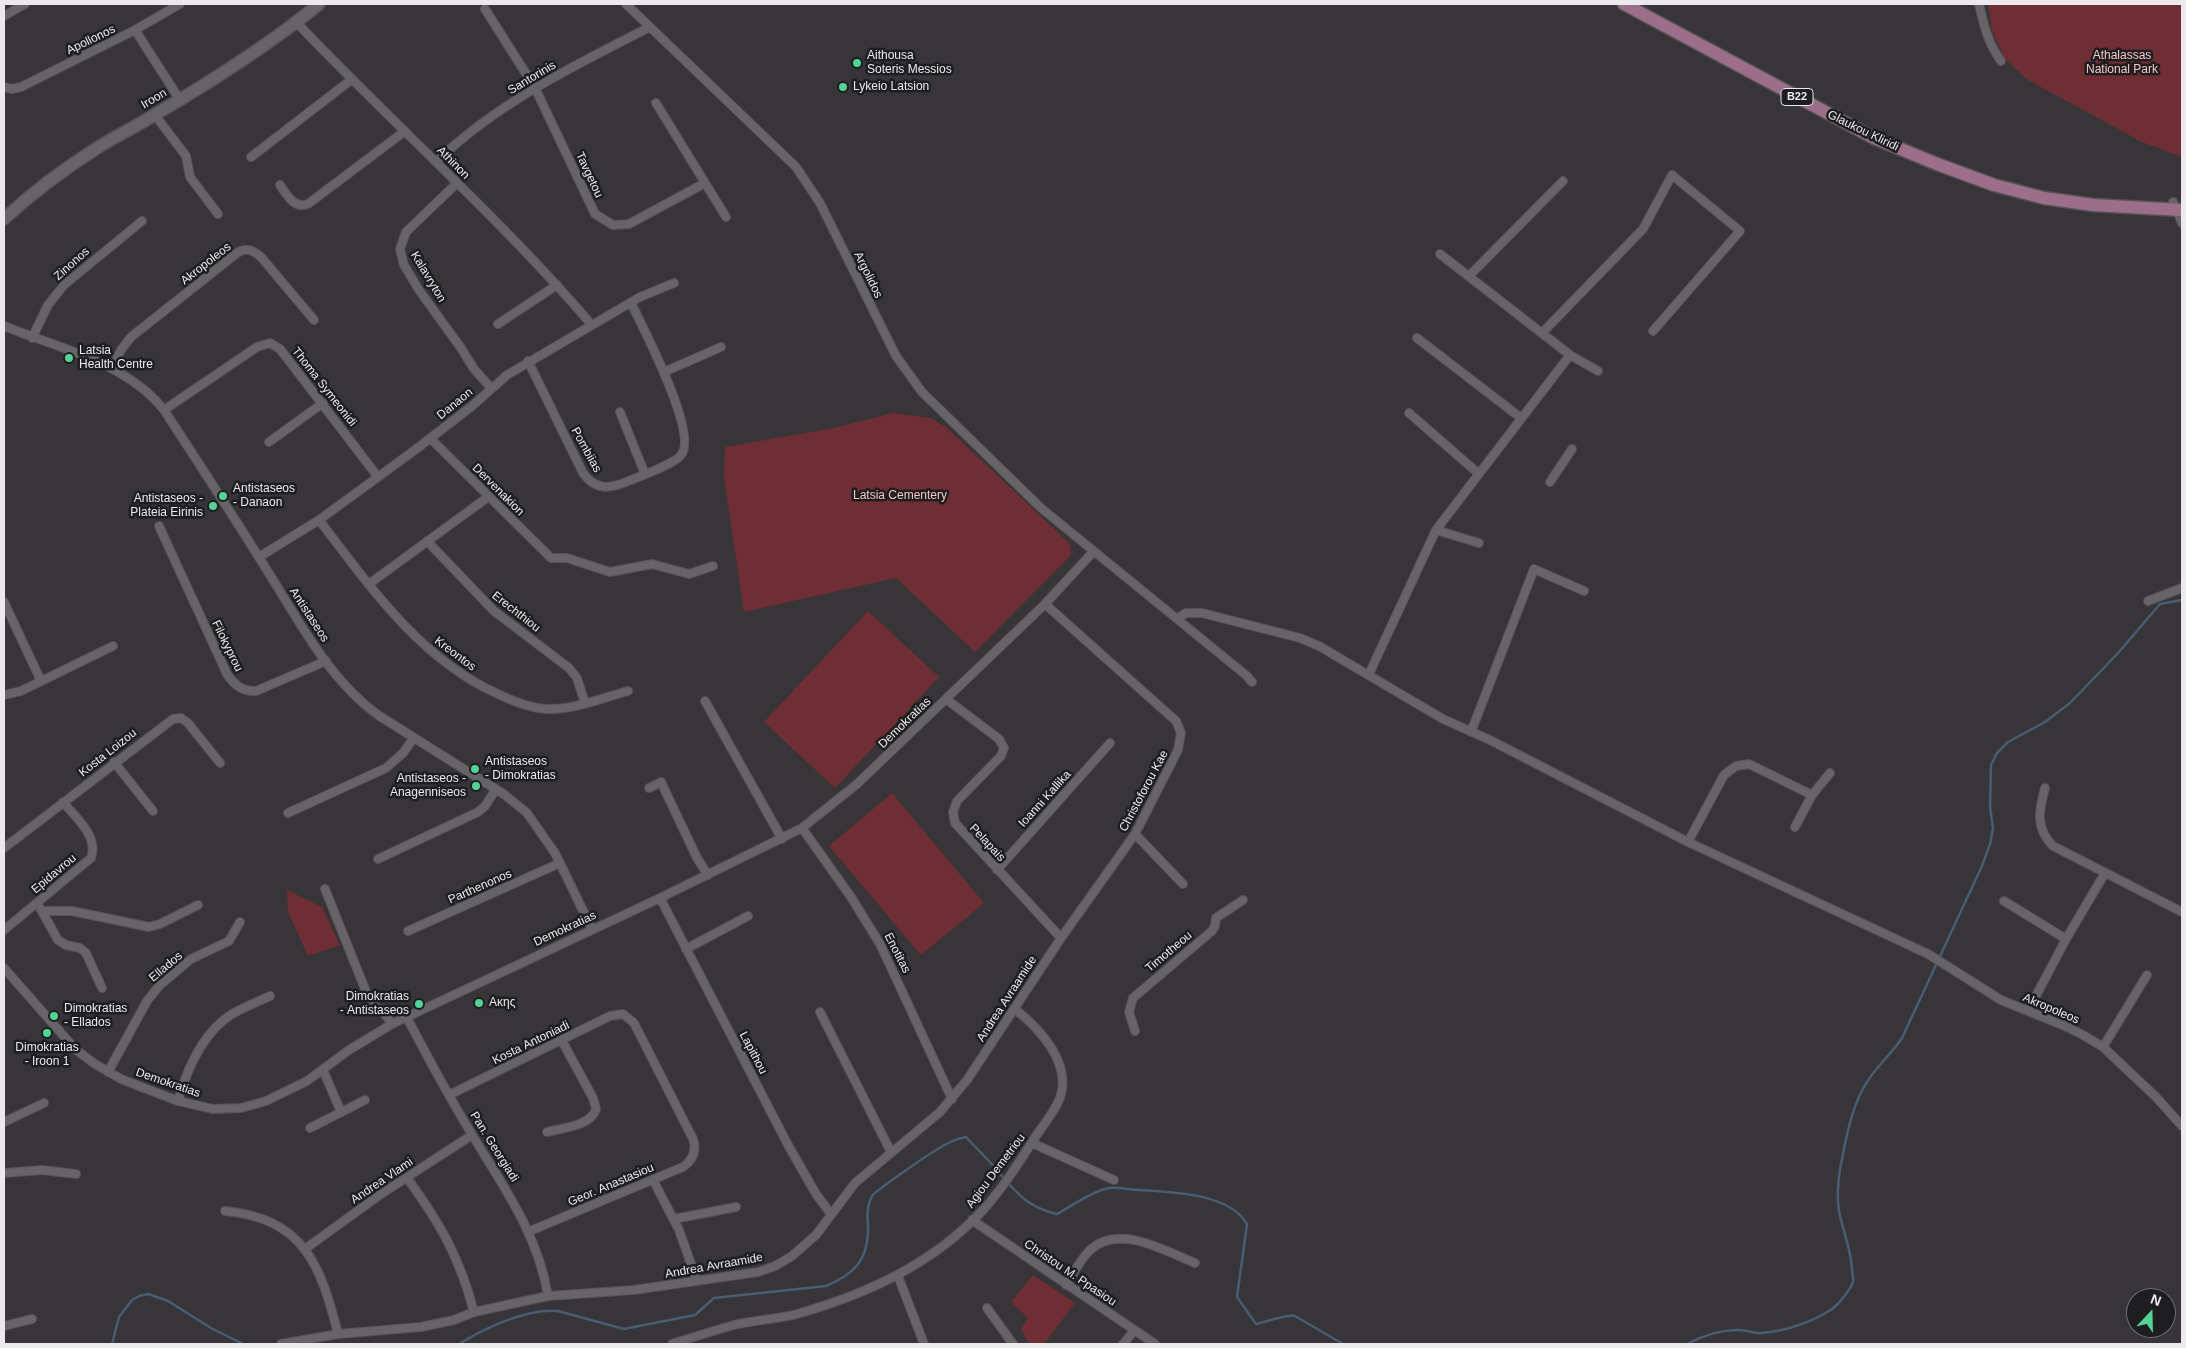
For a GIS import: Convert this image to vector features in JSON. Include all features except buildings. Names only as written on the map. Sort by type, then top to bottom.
[{"type":"main road","name":"Glaukou Kliridi","points":[[1624,4],[1874,138],[1937,164],[1975,177],[2087,197],[2179,206]]},
{"type":"street","points":[[4,16],[14,6],[25,4]]},
{"type":"street","name":"Apollonos","points":[[6,88],[21,87],[135,30],[180,4]]},
{"type":"street","name":"Iroon","points":[[4,219],[31,194],[97,148],[180,100],[296,22],[319,4]]},
{"type":"street","name":"Argolidos","points":[[626,4],[788,157],[804,178],[820,203],[889,344],[915,385],[1042,508],[1093,552],[1178,618],[1252,682]]},
{"type":"street","points":[[1979,4],[1986,35],[1991,47],[2001,61]]},
{"type":"street","name":"Tavgetou","points":[[485,9],[535,88],[595,214],[604,221],[618,226],[634,223],[705,183]]},
{"type":"street","name":"Athinon","points":[[296,22],[351,80],[405,131],[557,285],[591,324]]},
{"type":"street","name":"Santorinis","points":[[436,162],[470,132],[535,88],[650,27]]},
{"type":"street","points":[[135,30],[180,100]]},
{"type":"street","points":[[251,157],[351,80]]},
{"type":"street","points":[[656,102],[726,217]]},
{"type":"street","points":[[155,115],[186,156],[190,177],[218,214]]},
{"type":"street","points":[[280,185],[294,203],[301,206],[305,205],[405,131]]},
{"type":"street","points":[[1542,333],[1643,229],[1672,175],[1740,231],[1653,331]]},
{"type":"street","points":[[1469,276],[1563,182]]},
{"type":"street","name":"Kalavryton","points":[[457,183],[408,229],[401,241],[400,252],[402,260],[419,290],[474,369],[491,388]]},
{"type":"street","points":[[2179,206],[2182,223]]},
{"type":"street","name":"Zinonos","points":[[32,338],[48,305],[64,285],[142,221]]},
{"type":"street","name":"Akropoleos","points":[[112,368],[121,350],[131,337],[237,253],[244,250],[252,251],[261,257],[314,320]]},
{"type":"street","points":[[1440,254],[1570,355],[1598,370]]},
{"type":"street","name":"Danaon","points":[[259,558],[320,520],[378,477],[430,438],[507,374],[631,302],[674,283]]},
{"type":"street","points":[[498,324],[557,285]]},
{"type":"street","points":[[631,302],[664,372],[721,347]]},
{"type":"street","name":"Antistaseos","points":[[4,326],[112,368],[144,388],[164,410],[326,661],[360,702],[413,739],[496,789],[531,817],[560,863],[592,929]]},
{"type":"street","points":[[1417,338],[1522,418]]},
{"type":"street","name":"Thoma Symeonidi","points":[[164,410],[257,347],[270,343],[280,349],[378,477]]},
{"type":"street","points":[[1369,674],[1436,530],[1570,355]]},
{"type":"street","name":"Pombiias","points":[[528,361],[583,473],[591,482],[602,487],[615,486],[645,474],[675,460],[684,451],[686,446],[685,435],[664,372]]},
{"type":"street","points":[[269,442],[323,403]]},
{"type":"street","points":[[620,412],[645,474]]},
{"type":"street","points":[[1409,413],[1479,474]]},
{"type":"street","name":"Dervenakion","points":[[430,438],[551,558],[567,558],[610,572],[652,564],[689,574],[713,566]]},
{"type":"street","points":[[1550,482],[1572,449]]},
{"type":"street","points":[[368,584],[488,497]]},
{"type":"street","name":"Kreontos","points":[[320,520],[368,584],[426,646],[449,666],[478,684],[510,700],[537,708],[568,707],[628,691]]},
{"type":"street","name":"Filokyprou","points":[[159,526],[227,674],[238,687],[248,691],[256,691],[326,661]]},
{"type":"street","points":[[1436,530],[1479,543]]},
{"type":"street","name":"Erechthiou","points":[[427,542],[494,610],[569,668],[577,678],[586,703]]},
{"type":"street","name":"Demokratias","points":[[4,968],[76,1050],[108,1072],[138,1086],[178,1101],[222,1109],[250,1106],[284,1094],[323,1070],[349,1050],[406,1016],[660,898],[802,828],[857,784],[1045,604],[1093,552]]},
{"type":"street","points":[[1471,732],[1534,569],[1584,591]]},
{"type":"street","points":[[2148,601],[2182,588]]},
{"type":"street","points":[[4,602],[40,681]]},
{"type":"street","name":"Christoforou Kae","points":[[1045,604],[1171,716],[1180,727],[1181,733],[1178,750],[1135,834],[1061,938]]},
{"type":"street","name":"Akropoleos","points":[[1178,618],[1186,612],[1197,612],[1300,638],[1319,646],[1369,674],[1430,713],[1688,842],[1933,957],[2001,1000],[2066,1026],[2103,1047],[2156,1097],[2182,1126]]},
{"type":"street","points":[[4,695],[14,693],[113,646]]},
{"type":"street","name":"Pelapais","points":[[946,699],[999,739],[1004,748],[1001,756],[959,798],[953,812],[954,820],[958,828],[1061,938]]},
{"type":"street","points":[[705,701],[782,839]]},
{"type":"street","name":"Kosta Loizou","points":[[4,848],[166,723],[178,718],[190,725],[220,763]]},
{"type":"street","points":[[288,813],[386,768],[403,754],[413,739]]},
{"type":"street","name":"Ioanni Kallika","points":[[997,870],[1110,743]]},
{"type":"street","points":[[114,762],[153,811]]},
{"type":"street","points":[[1688,842],[1724,776],[1736,766],[1749,764],[1812,795]]},
{"type":"street","points":[[1795,828],[1812,795],[1830,773]]},
{"type":"street","points":[[649,788],[661,782],[697,858],[708,875]]},
{"type":"street","points":[[2045,788],[2040,805],[2040,823],[2046,838],[2060,851],[2182,912]]},
{"type":"street","points":[[378,859],[478,812],[485,806],[496,789]]},
{"type":"street","name":"Epidavrou","points":[[4,930],[86,863],[93,852],[93,842],[89,834],[63,802]]},
{"type":"street","name":"Enotitas","points":[[802,828],[851,897],[880,944],[952,1099]]},
{"type":"street","points":[[1135,834],[1183,884]]},
{"type":"street","name":"Parthenonos","points":[[408,931],[560,863]]},
{"type":"street","points":[[2028,1011],[2066,939],[2105,873]]},
{"type":"street","points":[[325,889],[371,1004],[382,1010],[392,1024]]},
{"type":"street","name":"Lapithou","points":[[660,898],[788,1145],[816,1194],[831,1214]]},
{"type":"street","name":"Timotheou","points":[[1135,1031],[1129,1009],[1133,998],[1212,931],[1216,918],[1242,900]]},
{"type":"street","points":[[2004,901],[2066,939]]},
{"type":"street","points":[[37,904],[43,911],[58,940],[66,945],[80,948],[86,953],[102,988]]},
{"type":"street","points":[[43,911],[72,911],[149,927],[160,924],[198,905]]},
{"type":"street","points":[[686,949],[748,916]]},
{"type":"street","name":"Ellados","points":[[108,1072],[147,1001],[159,986],[191,959],[229,941],[240,922]]},
{"type":"street","name":"Andrea Avraamide","points":[[281,1344],[338,1334],[421,1327],[454,1320],[474,1312],[548,1296],[634,1290],[697,1282],[758,1272],[775,1266],[809,1242],[855,1183],[928,1123],[952,1099],[1015,1009],[1061,938]]},
{"type":"street","points":[[2103,1047],[2147,975]]},
{"type":"street","points":[[178,1101],[194,1058],[220,1023],[238,1011],[270,996]]},
{"type":"street","name":"Agiou Demetriou","points":[[672,1344],[738,1324],[797,1314],[866,1290],[898,1276],[936,1250],[972,1220],[997,1192],[1032,1143],[1058,1102],[1063,1082],[1060,1066],[1048,1043],[1030,1020],[1015,1009]]},
{"type":"street","points":[[820,1012],[891,1152]]},
{"type":"street","name":"Kosta Antoniadi","points":[[449,1095],[610,1016],[623,1014],[631,1018],[636,1026],[693,1139],[694,1152]]},
{"type":"street","name":"Pan. Georgiadi","points":[[406,1016],[449,1095],[502,1181],[530,1231],[543,1270],[548,1296]]},
{"type":"street","points":[[547,1132],[585,1121],[592,1117],[596,1109],[593,1098],[562,1040]]},
{"type":"street","points":[[323,1070],[341,1112]]},
{"type":"street","points":[[310,1128],[365,1100]]},
{"type":"street","points":[[4,1122],[44,1103]]},
{"type":"street","name":"Andrea Vlami","points":[[306,1249],[472,1134]]},
{"type":"street","points":[[1032,1143],[1114,1180]]},
{"type":"street","name":"Geor. Anastasiou","points":[[530,1231],[686,1165],[694,1152]]},
{"type":"street","points":[[4,1173],[42,1170],[76,1174]]},
{"type":"street","points":[[407,1178],[434,1217],[454,1252],[474,1312]]},
{"type":"street","points":[[653,1180],[674,1219],[697,1282]]},
{"type":"street","points":[[674,1219],[736,1207]]},
{"type":"street","points":[[225,1211],[252,1214],[266,1220],[287,1232],[306,1249],[323,1279],[338,1334]]},
{"type":"street","name":"Christou M. Ppasiou","points":[[972,1220],[1155,1344]]},
{"type":"street","points":[[1066,1285],[1090,1250],[1101,1242],[1112,1239],[1138,1241],[1195,1263]]},
{"type":"street","points":[[898,1276],[924,1344]]},
{"type":"street","points":[[987,1308],[1013,1344]]},
{"type":"street","points":[[4,1326],[32,1319]]},
{"type":"street","points":[[1123,1344],[1134,1330]]},
{"type":"street","points":[[701,1335],[703,1344]]},
{"type":"green space","name":"Athalassas National Park","points":[[1988,4],[2182,4],[2182,157],[2142,142],[2028,80],[2006,60],[1992,31]]},
{"type":"green space","name":"Latsia Cementery","points":[[894,413],[930,418],[946,427],[1070,544],[1071,555],[975,652],[896,578],[744,612],[724,477],[725,447],[829,429]]},
{"type":"green space","points":[[868,611],[939,677],[835,788],[764,722]]},
{"type":"green space","points":[[892,793],[984,903],[921,955],[829,846]]},
{"type":"green space","points":[[287,890],[322,907],[340,945],[308,956],[288,912]]},
{"type":"green space","points":[[1033,1275],[1075,1303],[1044,1344],[1029,1344],[1021,1329],[1028,1318],[1011,1302]]},
{"type":"waterway","points":[[1687,1344],[1718,1332],[1741,1330],[1760,1333],[1798,1326],[1832,1309],[1847,1293],[1853,1279],[1850,1254],[1839,1211],[1838,1190],[1840,1169],[1850,1122],[1863,1089],[1902,1038],[1982,866],[1990,844],[1993,828],[1990,807],[1991,765],[1997,753],[2008,742],[2045,722],[2070,703],[2119,652],[2160,604],[2182,600]]},
{"type":"waterway","points":[[459,1344],[507,1320],[533,1313],[558,1311],[624,1329],[695,1315],[714,1298],[826,1286],[845,1276],[858,1264],[863,1256],[868,1237],[868,1207],[872,1196],[933,1152],[966,1137],[1022,1198],[1037,1207],[1057,1214],[1089,1196],[1109,1188],[1183,1193],[1213,1200],[1227,1206],[1239,1214],[1247,1224],[1237,1297],[1256,1324],[1281,1317],[1295,1316],[1343,1344]]},
{"type":"waterway","points":[[112,1344],[119,1317],[132,1300],[148,1294],[168,1301],[211,1328],[243,1344]]},
{"type":"place","name":"Aithousa Soteris Messios","points":[[857,63]]},
{"type":"place","name":"Lykeio Latsion","points":[[843,87]]},
{"type":"place","name":"Latsia Health Centre","points":[[69,358]]},
{"type":"place","name":"Antistaseos - Danaon","points":[[223,496]]},
{"type":"place","name":"Antistaseos - Plateia Eirinis","points":[[213,506]]},
{"type":"place","name":"Antistaseos - Dimokratias","points":[[475,769]]},
{"type":"place","name":"Antistaseos - Anagenniseos","points":[[476,786]]},
{"type":"place","name":"Ακης","points":[[479,1003]]},
{"type":"place","name":"Dimokratias - Antistaseos","points":[[419,1004]]},
{"type":"place","name":"Dimokratias - Ellados","points":[[54,1016]]},
{"type":"place","name":"Dimokratias - Iroon 1","points":[[47,1033]]}]
